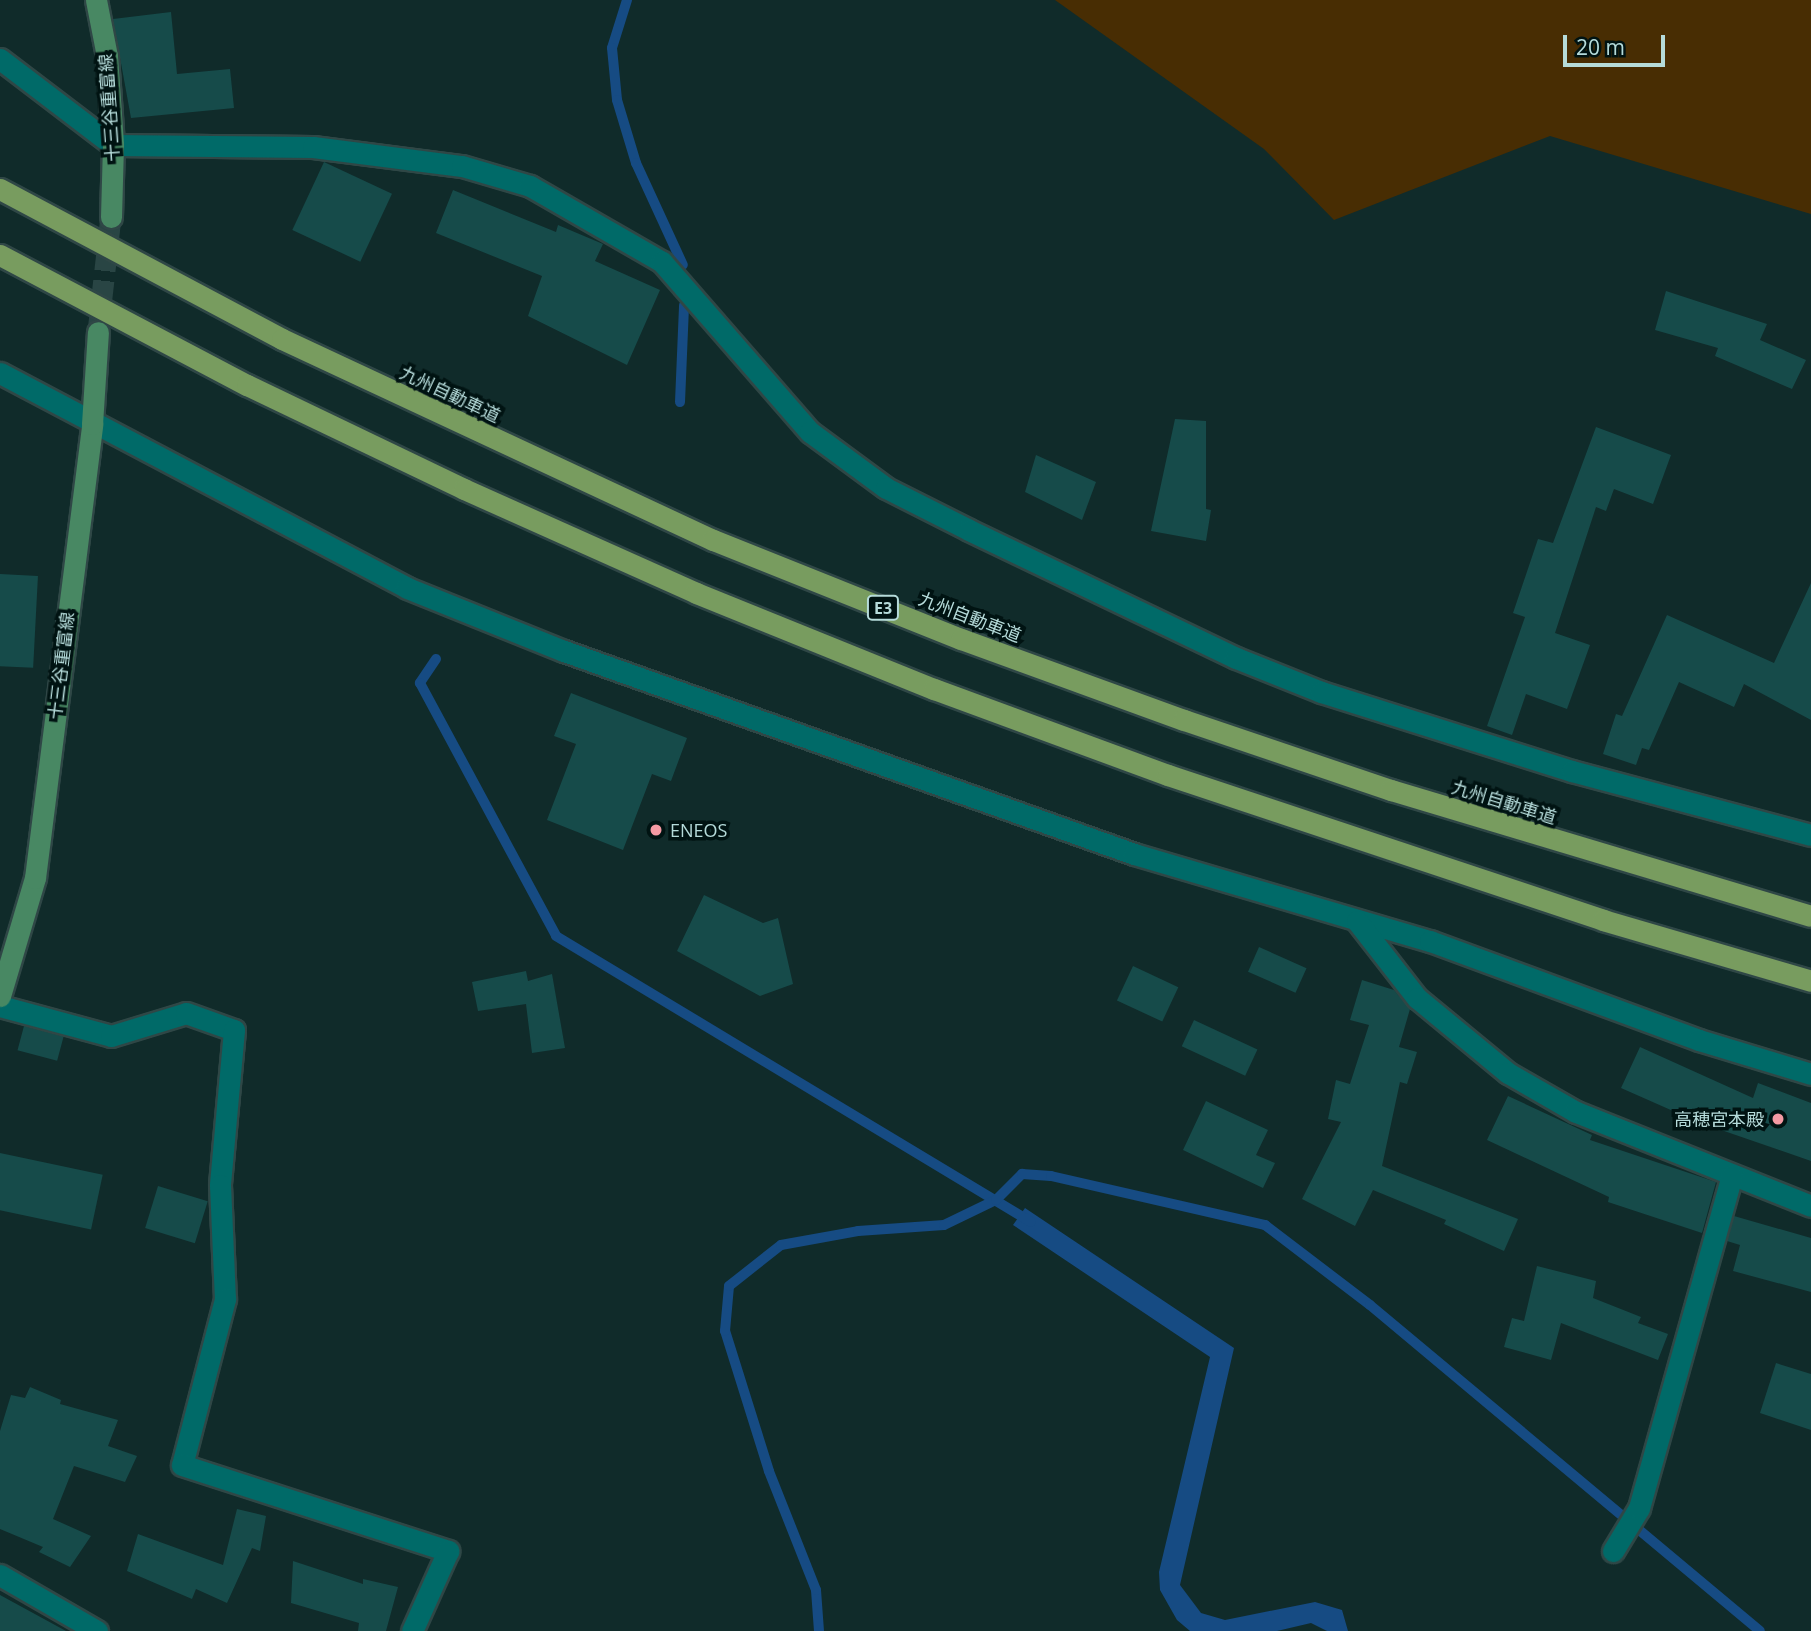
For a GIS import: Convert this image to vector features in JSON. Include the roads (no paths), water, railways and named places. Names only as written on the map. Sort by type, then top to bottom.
[{"type":"highway","name":"九州自動車道","points":[[0,189],[282,339],[713,540],[975,644],[1391,790],[1811,915]]},
{"type":"highway","points":[[0,255],[247,385],[696,593],[934,689],[1168,775],[1811,991]]},
{"type":"highway","points":[[1391,790],[1620,861],[1811,908]]},
{"type":"highway","points":[[1602,920],[1811,981]]},
{"type":"main road","name":"十三谷重富線","points":[[96,0],[107,56],[114,145],[111,218]]},
{"type":"main road","name":"十三谷重富線","points":[[0,996],[34,878],[92,424],[98,332]]},
{"type":"street","points":[[0,59],[114,145],[313,147],[462,166],[530,186],[662,262],[810,432],[886,488],[1236,659],[1321,692],[1559,767],[1811,835]]},
{"type":"street","points":[[0,373],[92,424],[407,588],[552,646],[1121,850],[1430,941],[1699,1040],[1811,1074]]},
{"type":"street","points":[[1357,921],[1417,998],[1508,1073],[1576,1112],[1811,1206]]},
{"type":"street","points":[[0,1006],[111,1036],[186,1013],[234,1030],[220,1185],[225,1299],[182,1465],[448,1551],[412,1631]]},
{"type":"street","points":[[1615,1544],[1639,1508],[1732,1176]]},
{"type":"street","points":[[0,1575],[97,1631]]},
{"type":"water","points":[[1025,1208],[1234,1348],[1180,1585],[1201,1613],[1225,1620],[1315,1602],[1342,1610],[1348,1631],[1327,1631],[1311,1623],[1277,1631],[1190,1631],[1177,1620],[1160,1590],[1159,1572],[1210,1357],[1013,1225]]},
{"type":"waterway","points":[[627,0],[612,48],[617,100],[636,163],[683,265]]},
{"type":"waterway","points":[[680,402],[684,305]]},
{"type":"waterway","points":[[436,659],[420,683],[556,936],[1031,1222]]},
{"type":"waterway","points":[[819,1631],[816,1590],[769,1471],[725,1331],[729,1286],[781,1245],[858,1231],[944,1225],[996,1200],[1022,1174],[1051,1176],[1265,1225],[1370,1305],[1760,1631]]},
{"type":"tunnel","points":[[98,332],[111,217]]},
{"type":"place","name":"ENEOS","points":[[656,830]]},
{"type":"place","name":"高穂宮本殿","points":[[1778,1119]]}]
